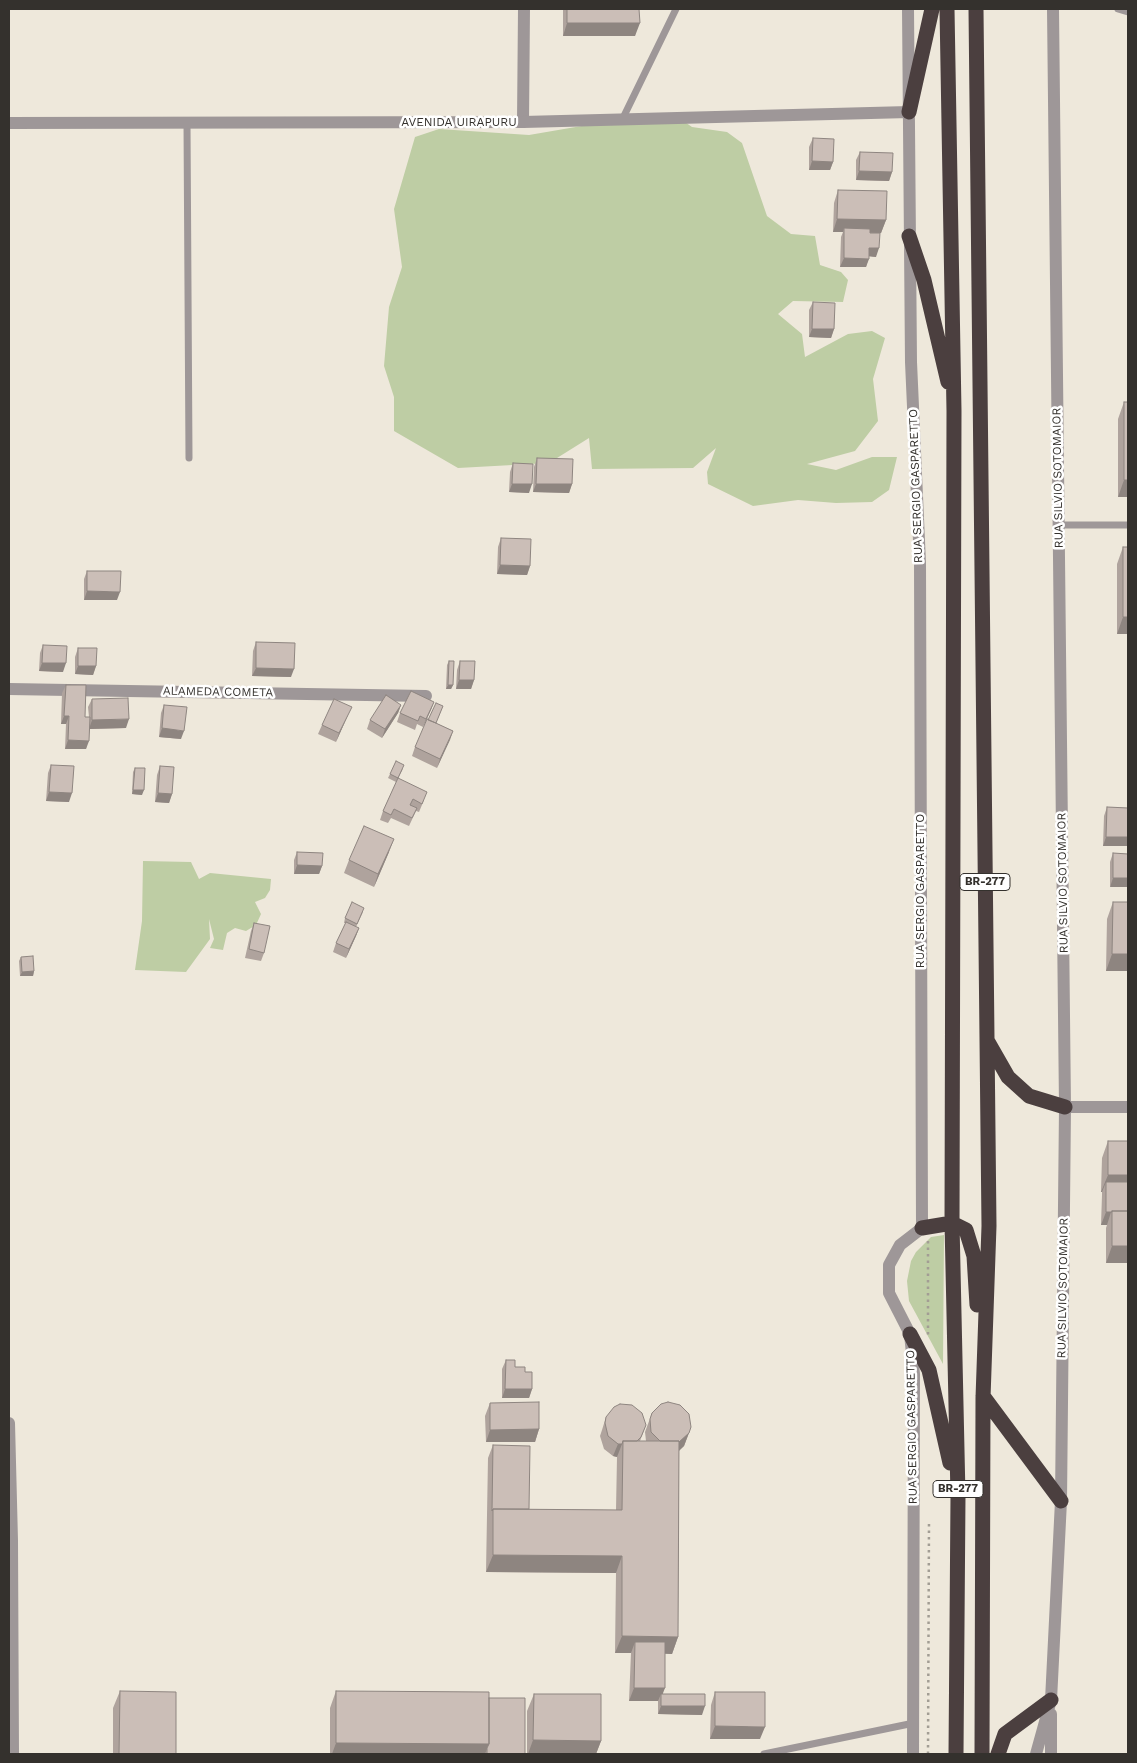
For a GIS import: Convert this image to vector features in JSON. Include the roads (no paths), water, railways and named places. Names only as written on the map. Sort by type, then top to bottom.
[{"type":"highway","points":[[909,112],[932,9]]},
{"type":"highway","name":"BR-277","points":[[947,9],[954,411],[952,1223],[958,1496],[956,1754]]},
{"type":"highway","name":"BR-277","points":[[976,9],[988,1226],[983,1398],[982,1754]]},
{"type":"highway","points":[[977,71],[980,9]]},
{"type":"highway","points":[[909,236],[924,280],[954,411]]},
{"type":"highway","points":[[987,1040],[1008,1076],[1029,1096],[1065,1107]]},
{"type":"highway","points":[[922,1228],[952,1223],[966,1230],[974,1256],[983,1398],[1061,1501]]},
{"type":"highway","points":[[910,1334],[929,1370],[958,1496]]},
{"type":"highway","points":[[998,1754],[1005,1734],[1051,1700]]},
{"type":"street","points":[[523,122],[524,9]]},
{"type":"street","name":"RUA SERGIO GASPARETTO","points":[[908,9],[909,236],[920,563],[922,1228],[900,1245],[889,1265],[889,1293],[910,1334],[914,1374],[914,1754]]},
{"type":"street","name":"RUA SILVIO SOTOMAIOR","points":[[1036,1754],[1051,1700],[1061,1501],[1065,1107],[1052,9]]},
{"type":"street","name":"AVENIDA UIRAPURU","points":[[9,123],[523,122],[909,112]]},
{"type":"street","name":"ALAMEDA COMETA","points":[[9,689],[426,696]]},
{"type":"street","points":[[1065,1107],[1128,1107]]},
{"type":"street","points":[[9,1423],[12,1541],[13,1754]]},
{"type":"street","points":[[1051,1700],[1051,1754]]},
{"type":"lane","points":[[622,120],[676,9]]},
{"type":"lane","points":[[1118,9],[1128,12]]},
{"type":"lane","points":[[187,123],[189,458]]},
{"type":"lane","points":[[1058,525],[1128,525]]},
{"type":"lane","points":[[764,1754],[914,1723]]}]
